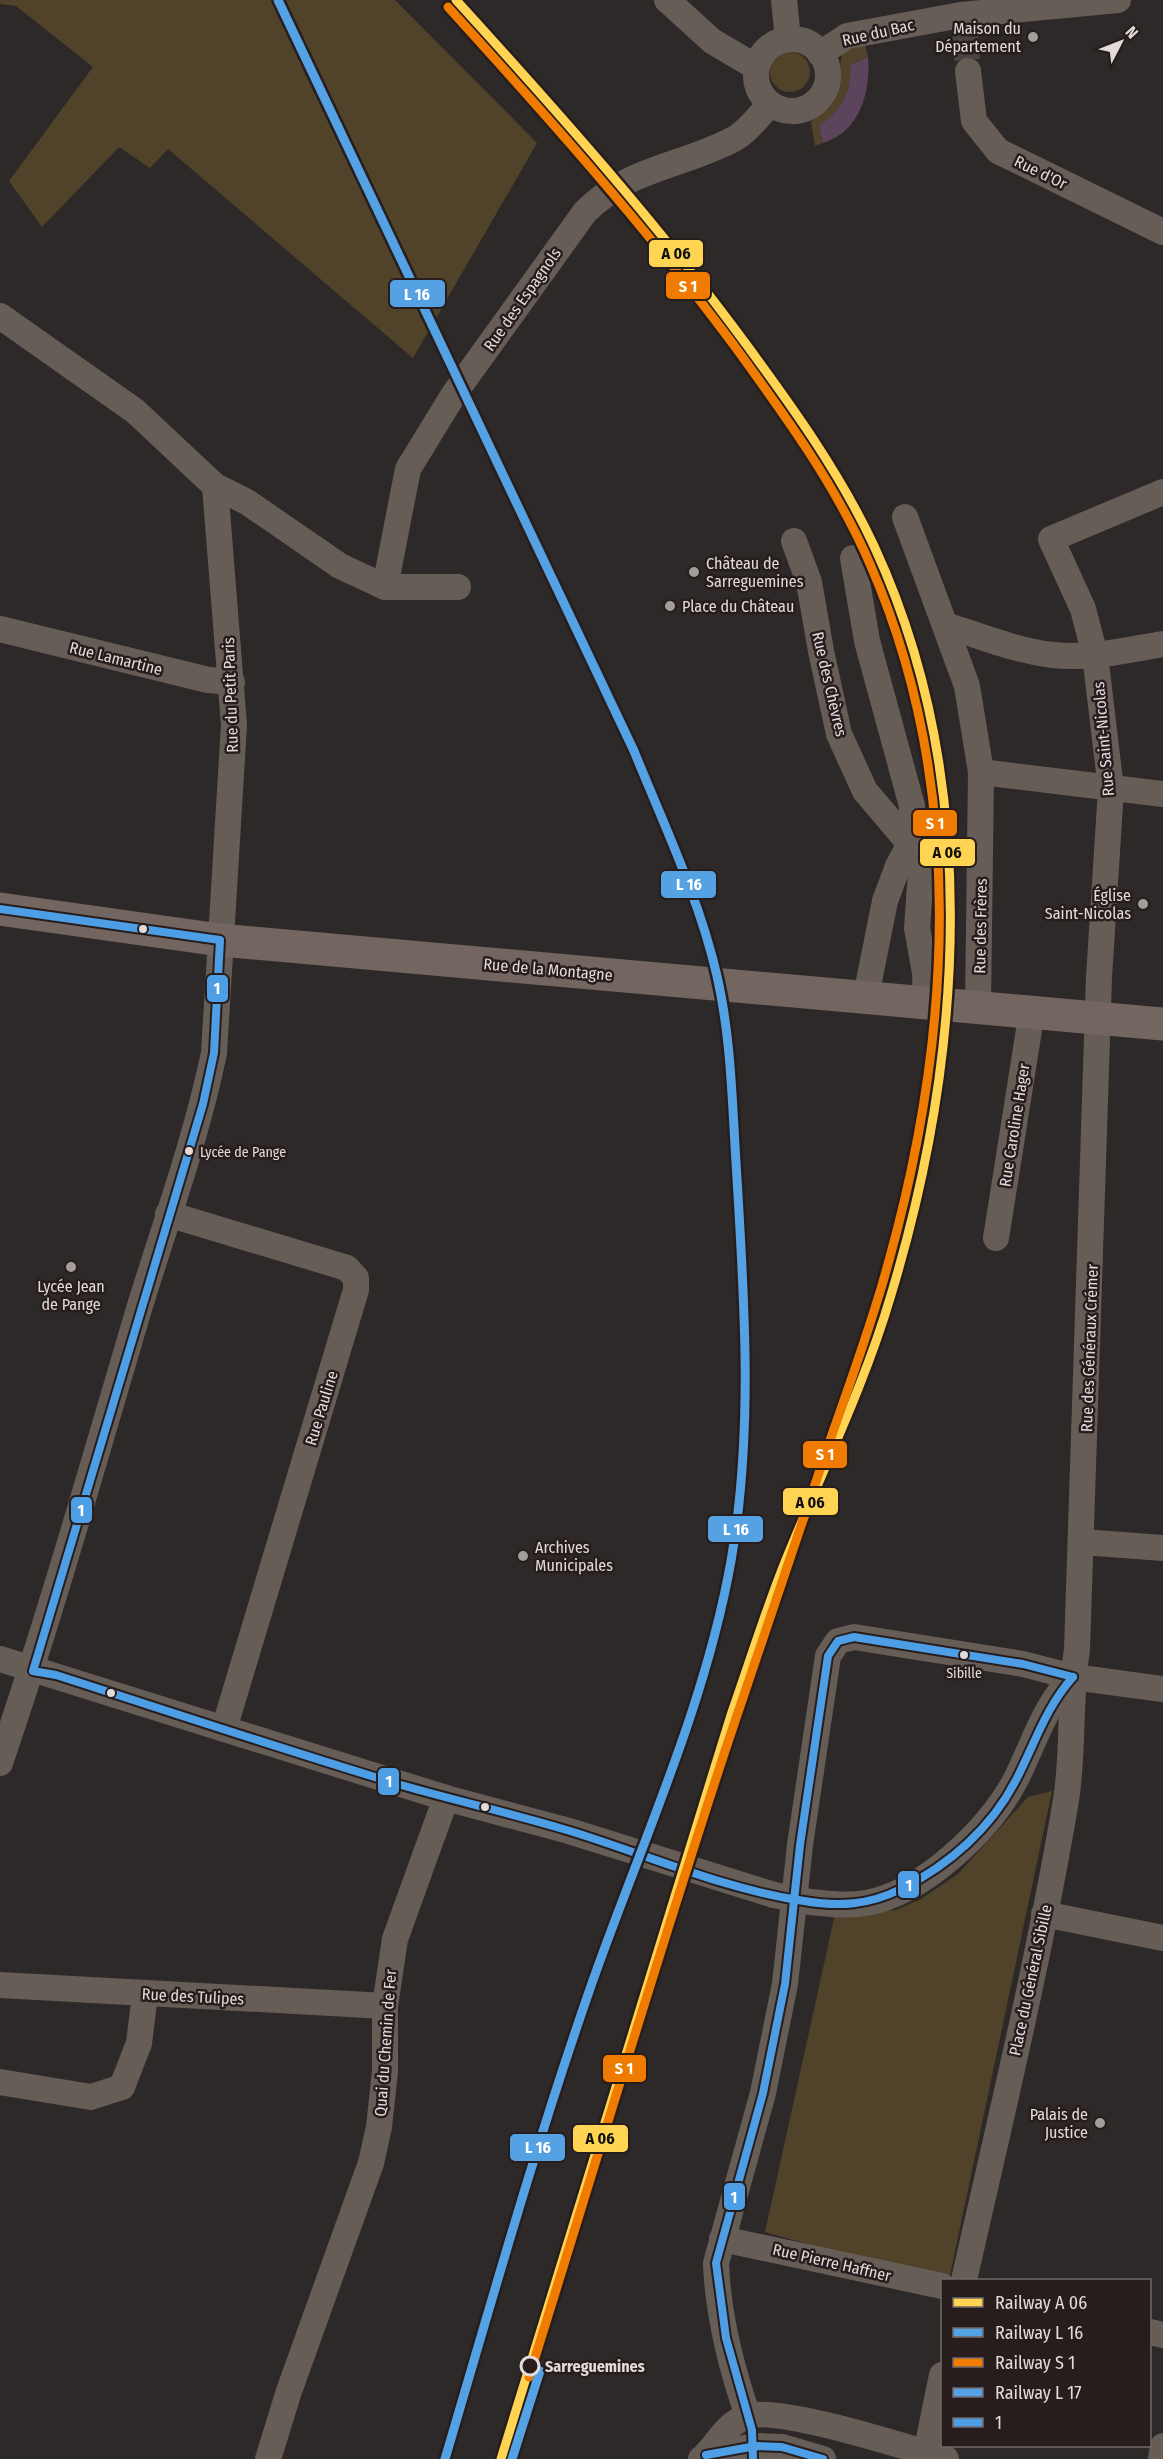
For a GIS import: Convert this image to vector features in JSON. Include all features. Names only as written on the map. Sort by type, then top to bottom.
[{"type":"main road","name":"Rue de la Montagne","points":[[0,909],[220,940],[1163,1024]]},
{"type":"street","points":[[667,0],[712,41],[756,67]]},
{"type":"street","points":[[784,0],[788,39]]},
{"type":"street","name":"Rue du Bac","points":[[820,54],[847,36],[963,25],[1118,0]]},
{"type":"street","points":[[788,39],[812,45],[820,54],[828,78],[825,90],[817,101],[807,108],[794,111],[781,110],[770,104],[761,93],[756,80],[756,67],[763,53],[774,43],[788,39]]},
{"type":"street","name":"Rue d'Or","points":[[968,71],[974,121],[998,151],[1163,232]]},
{"type":"street","name":"Rue des Espagnols","points":[[385,587],[408,469],[454,394],[585,212],[602,195],[620,183],[735,139],[770,104]]},
{"type":"street","points":[[0,316],[135,411],[215,486],[247,502],[340,566],[385,587],[458,587]]},
{"type":"street","name":"Rue du Petit Paris","points":[[0,1763],[33,1671],[168,1214],[203,1104],[214,1053],[234,724],[215,486]]},
{"type":"street","name":"Rue Saint-Nicolas","points":[[1098,1018],[1111,789],[1095,655],[1083,609],[1051,539],[1163,492]]},
{"type":"street","name":"Rue des Frères","points":[[905,517],[967,686],[981,772],[950,1004]]},
{"type":"street","name":"Rue des Chèvres","points":[[794,541],[809,582],[820,651],[839,734],[865,791],[910,844],[921,872],[917,928],[925,973],[950,1004]]},
{"type":"street","name":"Rue des Chèvres","points":[[853,558],[867,641],[912,806],[910,844],[898,866],[885,901],[866,996]]},
{"type":"street","points":[[946,625],[1052,655],[1095,655],[1163,644]]},
{"type":"street","name":"Rue Lamartine","points":[[0,629],[208,680],[232,682]]},
{"type":"street","points":[[981,772],[1030,776],[1111,789],[1163,794]]},
{"type":"street","name":"Rue Caroline Hager","points":[[996,1238],[1032,1011]]},
{"type":"street","name":"Rue des Généraux Crémer","points":[[1073,1677],[1077,1650],[1082,1542],[1098,1018]]},
{"type":"street","name":"Rue Pauline","points":[[168,1214],[347,1268],[356,1278],[356,1290],[224,1729]]},
{"type":"street","points":[[1082,1542],[1163,1548]]},
{"type":"street","points":[[748,2416],[738,2386],[717,2292],[716,2263],[763,2093],[785,1984],[800,1845],[828,1656],[838,1641],[854,1637],[1023,1664],[1073,1677],[1163,1689]]},
{"type":"street","points":[[0,1659],[446,1798],[569,1831],[739,1886],[811,1902],[842,1905],[868,1903],[915,1882],[961,1850],[984,1827],[1003,1802],[1045,1712],[1058,1692],[1073,1677]]},
{"type":"street","name":"Place du Général Sibille","points":[[964,2279],[1004,2107],[1066,1798],[1073,1677]]},
{"type":"street","name":"Quai du Chemin de Fer","points":[[268,2459],[289,2391],[371,2163],[379,2127],[385,2071],[385,2006],[394,1939],[446,1798]]},
{"type":"street","points":[[1044,1914],[1163,1938]]},
{"type":"street","name":"Rue des Tulipes","points":[[0,1984],[385,2006]]},
{"type":"street","points":[[0,2082],[91,2097],[122,2087],[139,2043],[145,1994]]},
{"type":"street","name":"Rue Pierre Haffner","points":[[722,2239],[941,2286]]},
{"type":"street","points":[[704,2456],[723,2431],[748,2416],[771,2414],[933,2457],[941,2384]]},
{"type":"street","points":[[704,2456],[756,2446],[783,2447],[823,2459]]},
{"type":"street","points":[[1161,2459],[1163,2446]]},
{"type":"shaded area","points":[[0,0],[395,0],[537,143],[413,358],[168,149],[150,168],[119,147],[42,227],[9,181],[93,67],[16,6],[0,4]]},
{"type":"shaded area","points":[[865,45],[868,57],[850,65],[847,92],[839,107],[819,125],[823,143],[815,146],[811,122],[835,98],[844,50]]},
{"type":"shaded area","points":[[790,52],[798,53],[804,58],[809,64],[809,80],[804,86],[798,91],[790,92],[782,91],[776,86],[771,80],[770,72],[771,64],[776,58],[782,53]]},
{"type":"shaded area","points":[[868,57],[865,96],[860,109],[846,130],[836,138],[823,143],[819,125],[833,114],[844,100],[849,84],[850,65]]},
{"type":"shaded area","points":[[1052,1791],[949,2279],[941,2279],[941,2282],[765,2232],[835,1914],[896,1910],[921,1899],[958,1874],[1028,1797]]},
{"type":"tunnel","points":[[965,34],[968,71]]},
{"type":"transit line","points":[[278,0],[634,751],[669,834],[701,918],[717,976],[728,1045],[732,1092],[742,1262],[745,1412],[738,1511],[720,1615],[689,1722],[592,1983],[552,2101],[445,2459]]},
{"type":"transit line","points":[[456,0],[606,168],[712,299],[798,417],[831,467],[861,519],[909,635],[932,727],[946,822],[950,918],[946,1014],[934,1109],[916,1203],[891,1295],[855,1396],[778,1581],[731,1715],[501,2459]]},
{"type":"transit line","points":[[448,7],[595,172],[700,300],[790,424],[841,506],[870,564],[901,648],[923,735],[935,823],[939,912],[936,1001],[926,1090],[910,1178],[888,1264],[867,1334],[701,1824],[529,2377]]},
{"type":"transit line","name":"1","points":[[0,909],[220,940],[214,1053],[203,1104],[33,1671],[56,1675],[401,1785],[570,1831],[715,1880],[774,1896],[829,1904],[865,1901],[901,1889],[936,1869],[968,1843],[982,1829],[1007,1796],[1048,1713],[1073,1677]]},
{"type":"transit line","name":"1","points":[[753,2459],[752,2430],[726,2338],[716,2263],[763,2093],[785,1984],[800,1845],[828,1656],[838,1641],[854,1637],[1023,1664],[1073,1677]]},
{"type":"transit line","points":[[512,2459],[540,2371]]},
{"type":"transit line","name":"1","points":[[706,2455],[756,2446],[782,2447],[823,2459]]},
{"type":"place","name":"Maison du Département","points":[[1033,37]]},
{"type":"place","name":"Château de Sarreguemines","points":[[694,572]]},
{"type":"place","name":"Place du Château","points":[[670,606]]},
{"type":"place","name":"Église Saint-Nicolas","points":[[1143,904]]},
{"type":"place","name":"Lycée de Pange","points":[[189,1151]]},
{"type":"place","name":"Lycée Jean de Pange","points":[[71,1267]]},
{"type":"place","name":"Archives Municipales","points":[[523,1556]]},
{"type":"place","name":"Sibille","points":[[964,1655]]},
{"type":"place","name":"Palais de Justice","points":[[1100,2123]]},
{"type":"place","name":"Sarreguemines","points":[[530,2366]]}]
